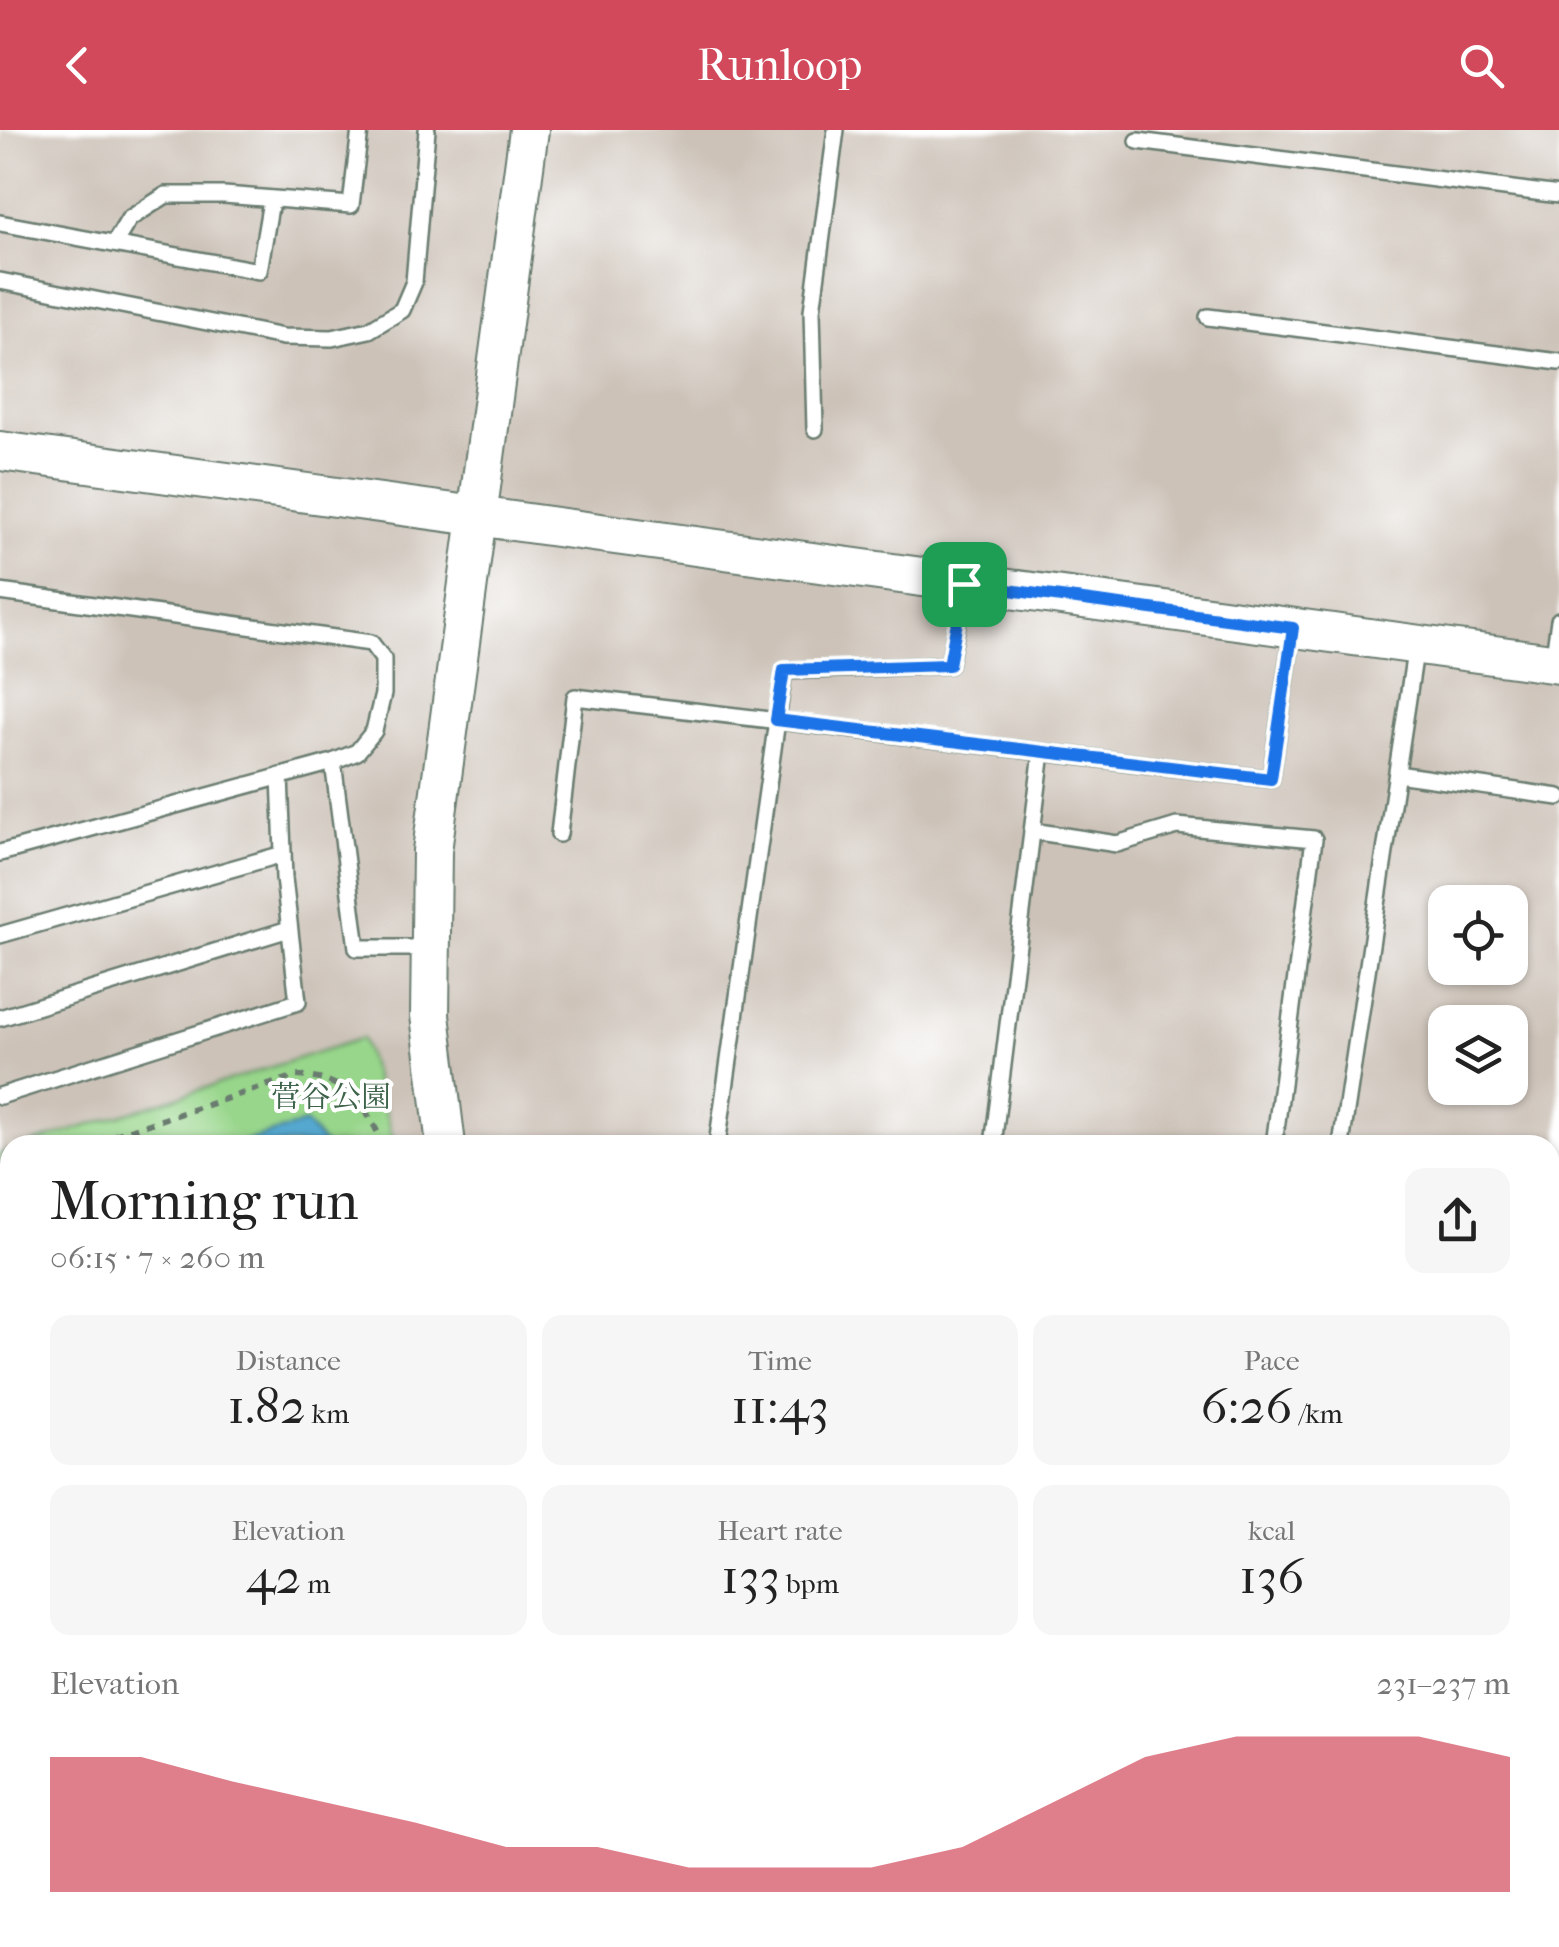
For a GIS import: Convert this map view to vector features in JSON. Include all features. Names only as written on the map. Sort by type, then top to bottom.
[{"type":"street","points":[[445,1135],[430,1016],[432,851],[529,130]]},
{"type":"street","points":[[0,451],[1556,664]]},
{"type":"lane","points":[[114,244],[129,220],[166,195],[351,204],[360,130]]},
{"type":"lane","points":[[0,281],[283,336],[332,338],[369,330],[402,310],[414,282],[427,130]]},
{"type":"lane","points":[[814,429],[812,310],[836,130]]},
{"type":"lane","points":[[1138,141],[1559,195]]},
{"type":"lane","points":[[0,223],[259,271],[271,201]]},
{"type":"lane","points":[[1208,317],[1559,362]]},
{"type":"lane","points":[[718,1135],[784,670],[949,665],[964,584]]},
{"type":"lane","points":[[0,592],[371,643],[383,659],[383,694],[374,731],[357,752],[333,762],[0,853]]},
{"type":"lane","points":[[1556,664],[1559,620]]},
{"type":"lane","points":[[559,834],[575,697],[1271,779],[1293,628]]},
{"type":"lane","points":[[1343,1135],[1416,645]]},
{"type":"lane","points":[[993,1135],[1042,752]]},
{"type":"lane","points":[[333,762],[357,948],[431,948]]},
{"type":"lane","points":[[1397,774],[1559,797]]},
{"type":"lane","points":[[0,1077],[3,1096],[298,1002],[283,854],[280,776]]},
{"type":"lane","points":[[1032,831],[1116,844],[1176,826],[1314,839],[1275,1135]]},
{"type":"lane","points":[[0,935],[283,854]]},
{"type":"lane","points":[[0,1018],[289,929]]},
{"type":"lane","points":[[1281,1947],[1304,1947]]},
{"type":"path","points":[[115,1135],[296,1076],[326,1078],[357,1098],[378,1135]]},
{"type":"shaded area","points":[[0,130],[1559,130],[1559,1135],[0,1135]]},
{"type":"green space","name":"菅谷公園","points":[[362,1038],[392,1135],[58,1135]]},
{"type":"water","points":[[305,1123],[316,1135],[266,1135]]},
{"type":"route","points":[[964,584],[1293,628],[1271,779],[776,720],[784,670],[949,665],[964,584]]}]
